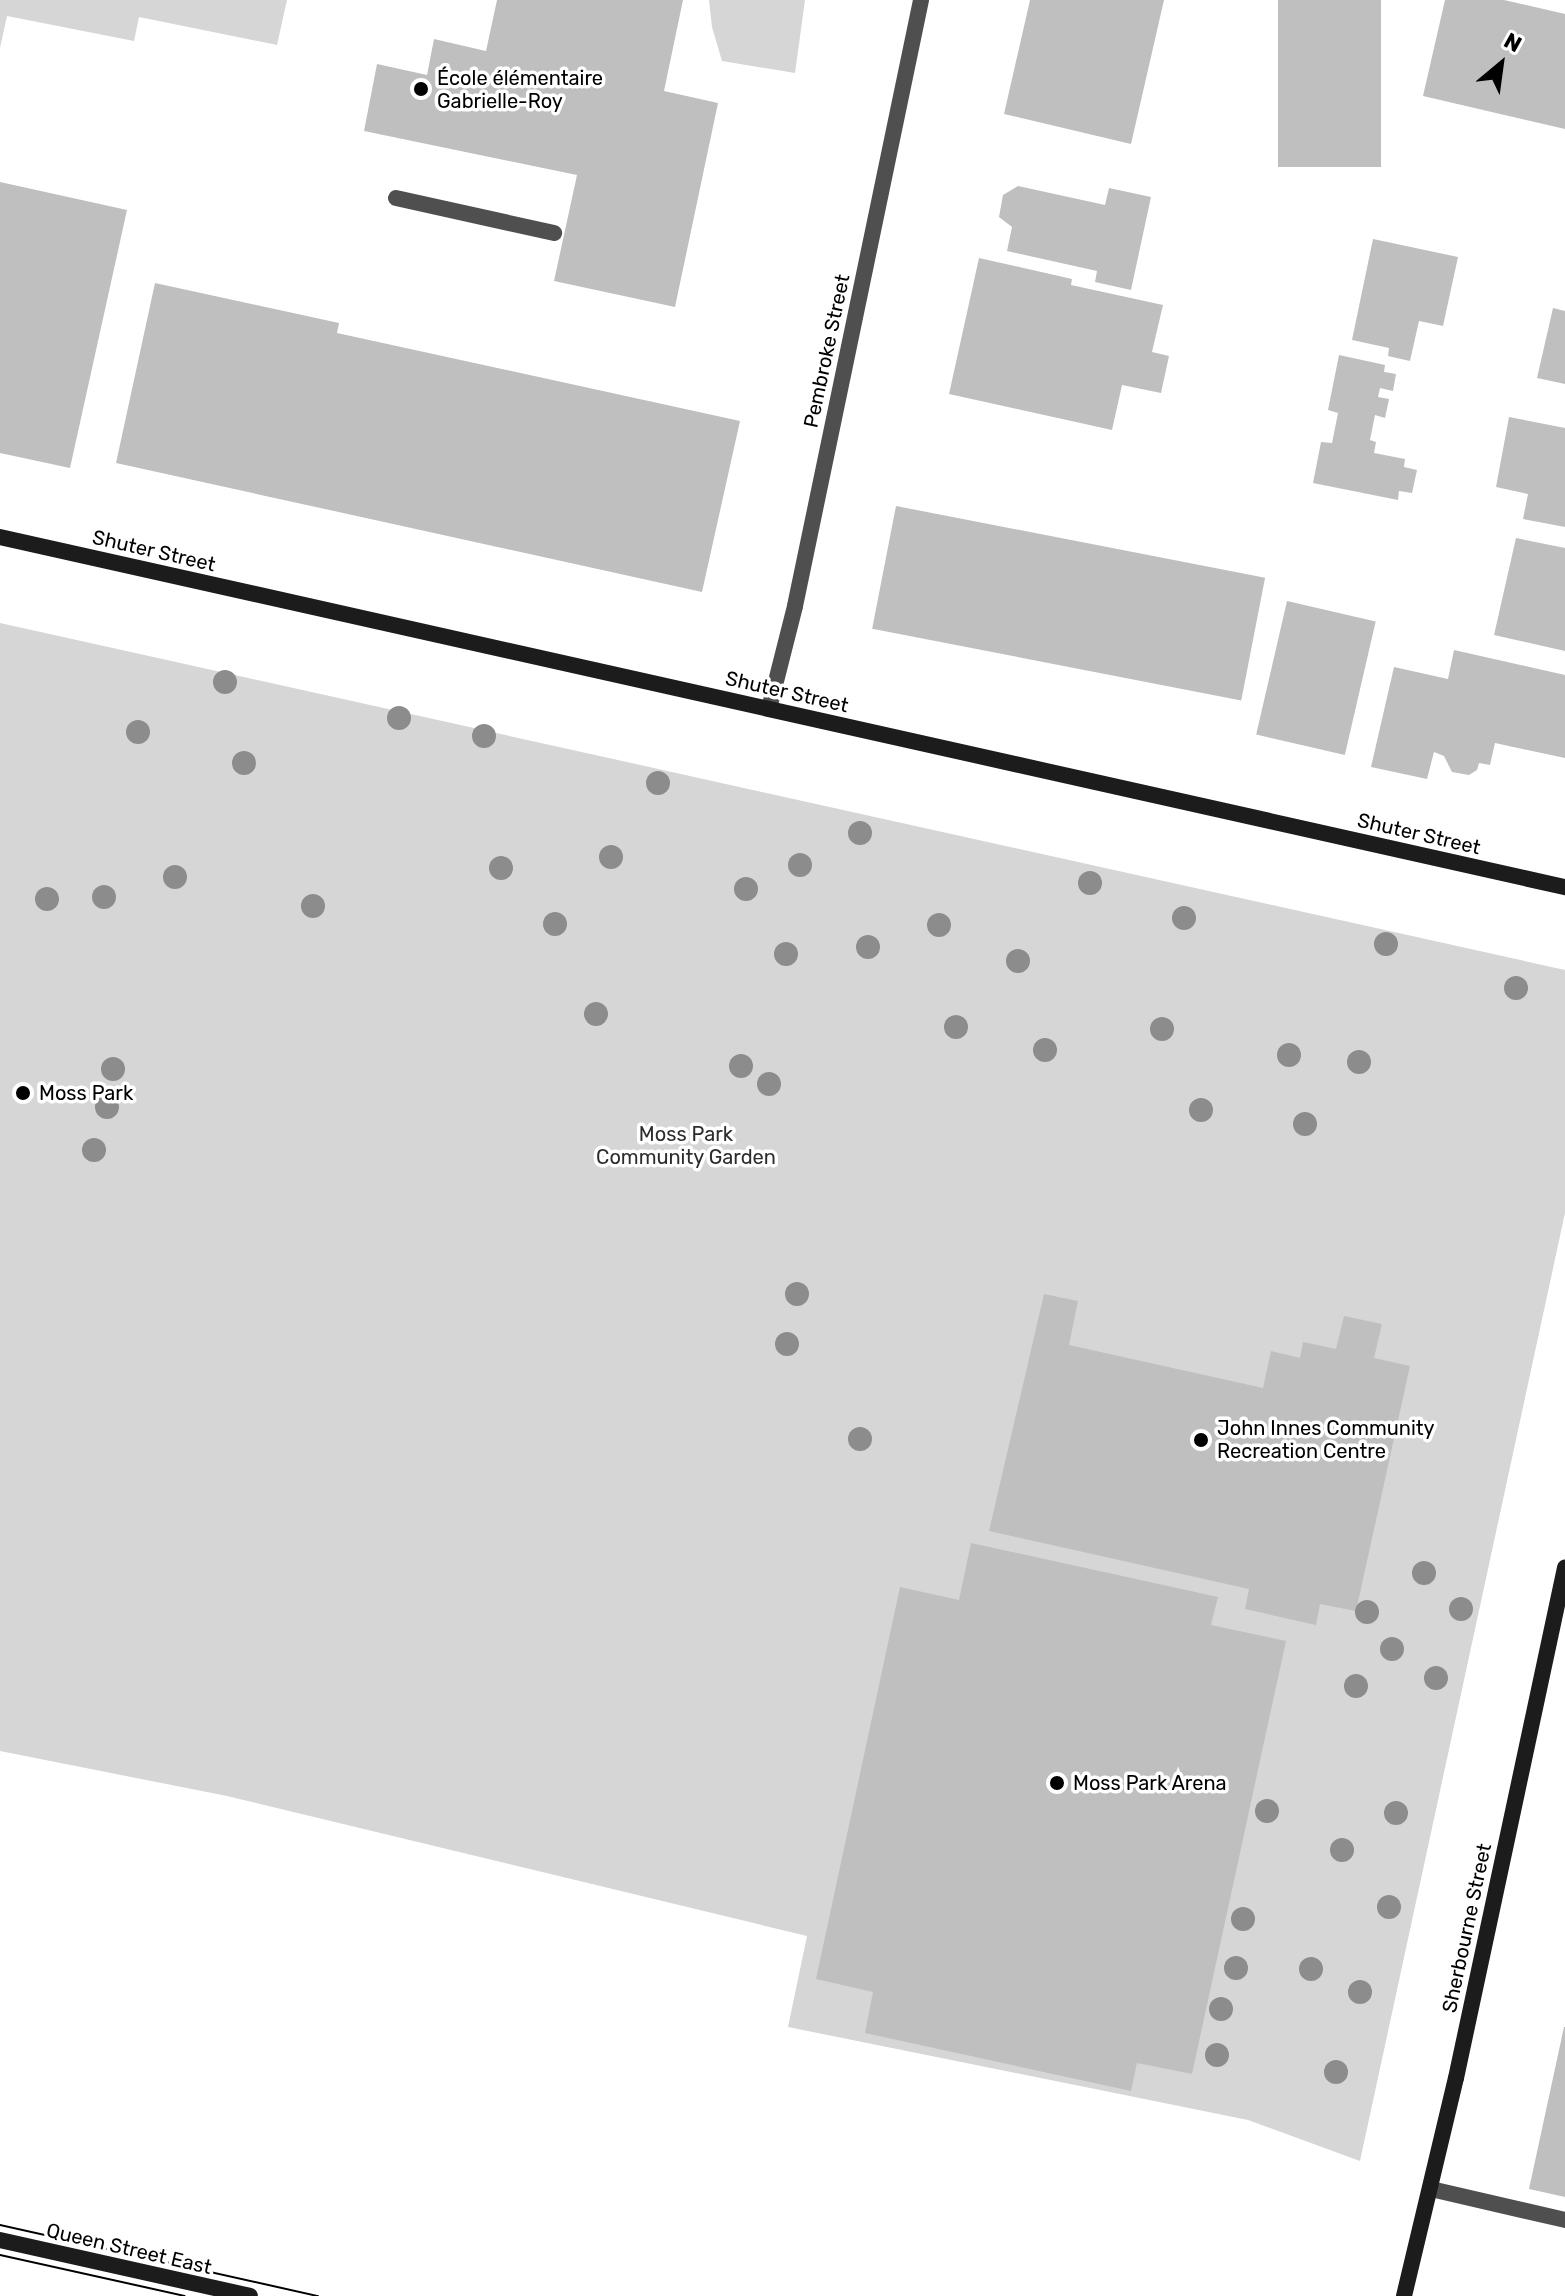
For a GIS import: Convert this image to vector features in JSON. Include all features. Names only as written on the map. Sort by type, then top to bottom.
[{"type":"street","name":"Pembroke Street","points":[[769,709],[795,606],[921,0]]},
{"type":"street","points":[[396,198],[554,233]]},
{"type":"street","name":"Shuter Street","points":[[0,537],[1565,887]]},
{"type":"street","name":"Sherbourne Street","points":[[1404,2296],[1431,2189],[1565,1568]]},
{"type":"street","points":[[1431,2189],[1565,2220]]},
{"type":"street","name":"Queen Street East","points":[[0,2240],[250,2296]]},
{"type":"green space","points":[[0,0],[287,0],[277,45],[139,17],[134,41],[7,16],[0,48]]},
{"type":"green space","points":[[709,0],[805,0],[795,73],[722,61],[712,27]]},
{"type":"green space","name":"Moss Park","points":[[0,623],[1565,970],[1565,1213],[1360,2161],[1248,2120],[788,2027],[807,1936],[227,1796],[0,1751]]},
{"type":"building","points":[[497,0],[683,0],[664,91],[718,103],[675,307],[554,281],[577,175],[364,131],[377,64],[427,75],[434,39],[486,51]]},
{"type":"building","points":[[1030,0],[1164,0],[1131,144],[1004,114]]},
{"type":"building","points":[[1278,0],[1381,0],[1381,167],[1278,167]]},
{"type":"building","points":[[1445,0],[1504,0],[1565,14],[1565,129],[1423,96]]},
{"type":"building","points":[[0,182],[127,210],[70,468],[0,453]]},
{"type":"building","points":[[1018,186],[1105,205],[1109,188],[1151,197],[1131,290],[1095,282],[1097,271],[1007,251],[1012,227],[999,217],[1003,195]]},
{"type":"building","points":[[1373,239],[1458,257],[1443,326],[1419,321],[1410,361],[1388,356],[1389,348],[1352,340]]},
{"type":"building","points":[[979,258],[1072,279],[1071,285],[1163,305],[1152,352],[1169,356],[1161,393],[1122,385],[1112,430],[949,394]]},
{"type":"building","points":[[155,283],[339,323],[337,333],[740,421],[702,592],[116,463]]},
{"type":"building","points":[[1553,308],[1565,311],[1565,384],[1537,378]]},
{"type":"building","points":[[1339,355],[1385,365],[1384,372],[1396,374],[1393,391],[1380,388],[1378,397],[1389,399],[1385,418],[1375,415],[1370,440],[1376,442],[1374,453],[1405,459],[1404,467],[1417,470],[1412,493],[1399,491],[1398,500],[1313,483],[1321,442],[1332,443],[1338,413],[1328,410]]},
{"type":"building","points":[[1509,417],[1565,428],[1565,527],[1523,519],[1528,494],[1496,487]]},
{"type":"building","points":[[896,506],[1265,578],[1241,700],[872,629]]},
{"type":"building","points":[[1516,538],[1565,548],[1565,651],[1494,635]]},
{"type":"building","points":[[1287,601],[1376,621],[1345,755],[1256,734]]},
{"type":"building","points":[[1454,650],[1565,675],[1565,758],[1495,743],[1490,765],[1479,763],[1477,770],[1469,775],[1452,772],[1444,756],[1434,752],[1427,779],[1371,767],[1394,667],[1448,679]]},
{"type":"building","name":"John Innes Community Recreation Centre","points":[[1044,1294],[1078,1301],[1069,1345],[1263,1388],[1271,1351],[1300,1358],[1303,1342],[1336,1349],[1344,1316],[1382,1324],[1374,1358],[1410,1366],[1356,1611],[1320,1604],[1316,1625],[1245,1609],[1249,1589],[989,1531]]},
{"type":"building","name":"Moss Park Arena","points":[[971,1543],[1218,1597],[1211,1625],[1286,1641],[1192,2074],[1137,2063],[1131,2091],[865,2033],[873,1992],[816,1979],[900,1587],[959,1600]]},
{"type":"building","points":[[1565,2027],[1565,2197],[1529,2189]]},
{"type":"tram line","points":[[0,2225],[318,2296]]},
{"type":"tram line","points":[[0,2255],[185,2296]]},
{"type":"place","name":"École élémentaire Gabrielle-Roy","points":[[421,89]]},
{"type":"place","name":"Moss Park","points":[[23,1093]]},
{"type":"place","name":"John Innes Community Recreation Centre","points":[[1201,1440]]},
{"type":"place","name":"Moss Park Arena","points":[[1057,1783]]},
{"type":"park label","name":"Moss Park Community Garden","points":[[686,1146]]}]
